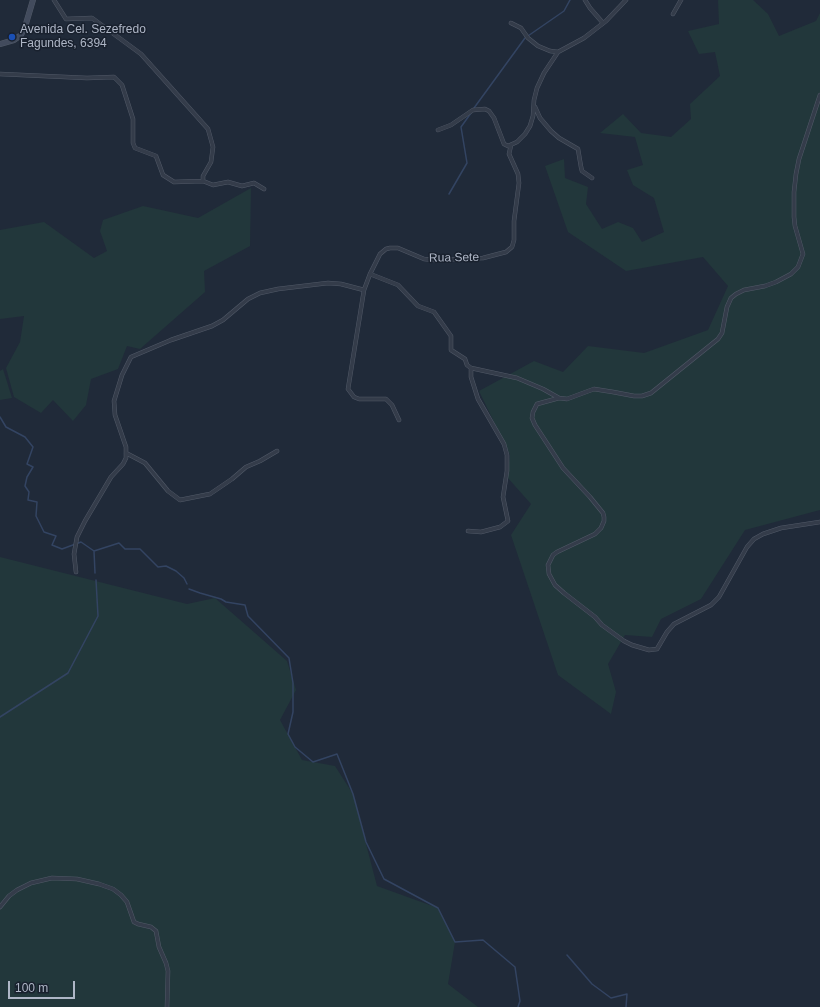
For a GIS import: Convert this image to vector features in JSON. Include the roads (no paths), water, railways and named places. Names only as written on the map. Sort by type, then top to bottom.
[{"type":"main road","points":[[0,44],[14,40],[21,35],[33,0]]},
{"type":"street","points":[[54,0],[66,19],[92,18],[141,54],[208,129],[213,147],[211,162],[203,176],[203,181]]},
{"type":"street","points":[[585,0],[603,23]]},
{"type":"street","points":[[438,130],[451,126],[473,110],[485,109],[489,111],[494,118],[504,144],[508,146],[517,142],[530,126],[539,83],[558,52],[578,42],[603,23],[626,0]]},
{"type":"street","points":[[673,14],[681,0]]},
{"type":"street","points":[[511,23],[521,28],[528,38],[538,46],[550,51],[558,52]]},
{"type":"street","points":[[0,74],[87,78],[114,77],[122,85],[133,120],[133,143],[135,148],[156,156],[163,175],[174,182],[203,181],[214,185],[228,182],[242,186],[254,183],[264,189]]},
{"type":"street","points":[[370,274],[398,285],[418,306],[434,312],[451,336],[451,350],[465,359],[467,365],[471,368],[517,378],[543,389],[559,398],[567,400],[594,389],[634,396],[642,396],[651,393],[718,339],[722,333],[727,307],[731,298],[744,290],[765,286],[776,282],[791,274],[798,267],[803,254],[794,217],[796,174],[799,159],[820,95]]},
{"type":"street","points":[[534,106],[540,118],[551,131],[559,138],[578,149],[582,171],[592,178]]},
{"type":"street","name":"Rua Sete","points":[[399,420],[392,405],[386,399],[359,399],[348,389],[364,290],[370,274],[380,254],[386,249],[390,248],[398,248],[424,259],[435,260],[483,258],[506,252],[512,247],[514,244],[514,221],[519,190],[519,179],[509,154],[511,145]]},
{"type":"street","points":[[76,572],[74,554],[77,538],[85,521],[111,478],[125,461],[126,453],[114,409],[114,402],[128,361],[133,356],[171,340],[212,326],[222,320],[248,299],[260,293],[278,289],[328,283],[341,284],[364,290]]},
{"type":"street","points":[[468,531],[481,532],[500,527],[508,521],[503,497],[508,464],[507,455],[504,444],[480,403],[471,377],[471,368]]},
{"type":"street","points":[[559,398],[537,404],[532,418],[563,468],[603,513],[604,521],[601,528],[595,534],[553,555],[548,565],[548,569],[558,588],[626,643],[649,650],[657,649],[674,624],[711,605],[719,597],[747,547],[754,539],[763,534],[781,528],[820,522]]},
{"type":"street","points":[[126,453],[145,463],[168,491],[180,500],[210,494],[232,479],[246,467],[277,451]]},
{"type":"street","points":[[0,907],[9,896],[17,890],[31,883],[52,878],[77,879],[113,889],[127,902],[134,922],[151,927],[155,930],[158,947],[166,963],[168,971],[167,1007]]},
{"type":"waterway","points":[[474,108],[525,38],[564,11],[570,0]]},
{"type":"waterway","points":[[449,194],[467,163],[461,127],[471,113]]},
{"type":"waterway","points":[[0,417],[6,427],[25,437],[33,447],[27,464],[33,467],[27,477],[25,486],[29,492],[28,500],[37,502],[36,516],[44,532],[56,536],[52,545],[62,549],[81,542],[94,551],[119,543],[125,549],[140,549],[158,567],[166,566],[176,571],[184,578],[187,584]]},
{"type":"waterway","points":[[94,551],[95,573]]},
{"type":"waterway","points":[[0,717],[68,673],[98,616],[96,580]]},
{"type":"waterway","points":[[189,589],[226,602],[245,605],[248,616],[289,658],[293,683],[293,712],[288,734],[295,747],[313,762],[337,754],[353,794],[366,842],[384,879],[438,908],[455,942],[483,940],[515,967],[520,1001],[518,1007]]},
{"type":"waterway","points":[[567,955],[592,984],[611,998],[627,994],[626,1007]]},
{"type":"place","name":"Avenida Cel. Sezefredo Fagundes, 6394","points":[[12,37]]}]
